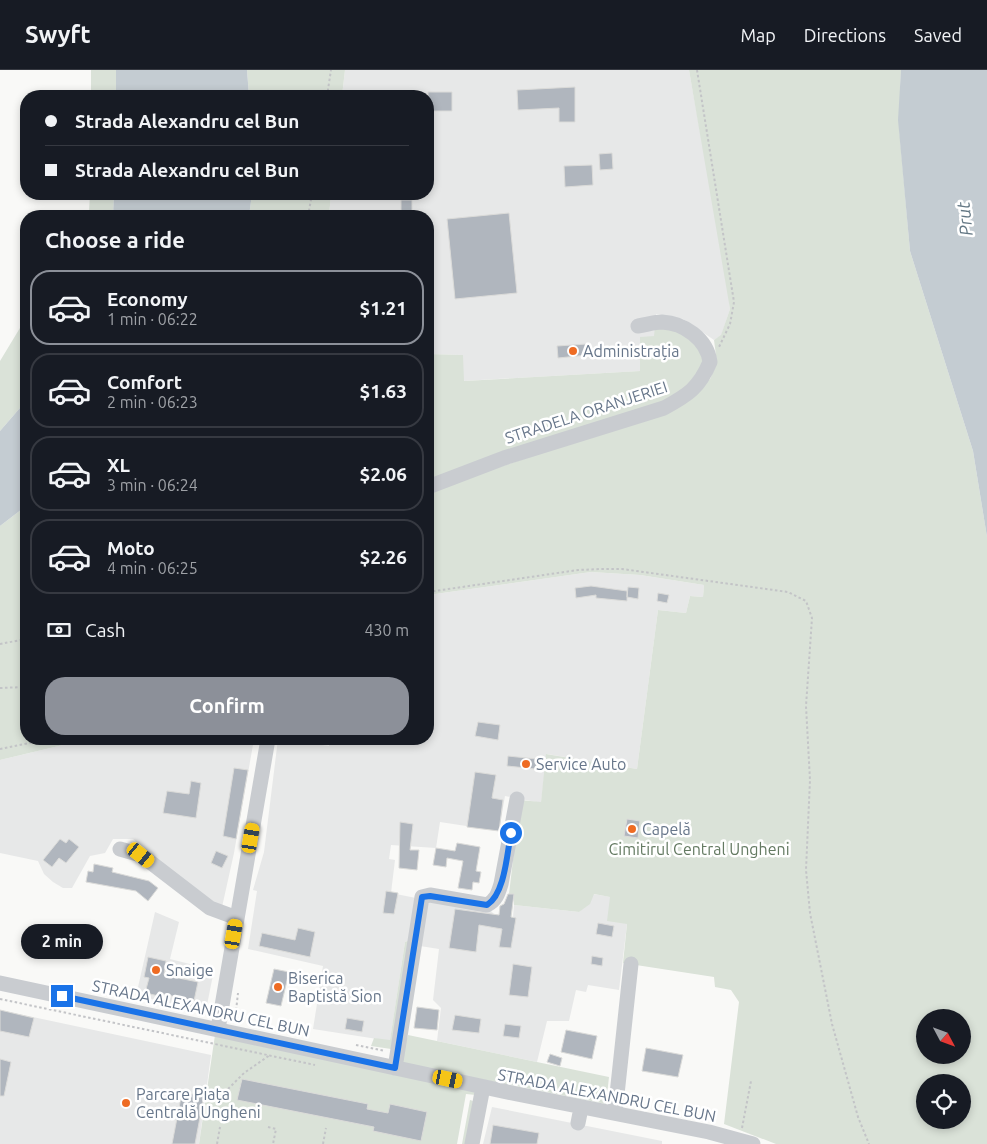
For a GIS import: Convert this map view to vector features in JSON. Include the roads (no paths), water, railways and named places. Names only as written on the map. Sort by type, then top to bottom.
[{"type":"street","name":"STRADELA ORANJERIEI","points":[[434,485],[504,458],[664,408],[686,396],[702,381],[710,362],[704,344],[694,334],[680,326],[661,322],[638,326]]},
{"type":"street","points":[[218,1029],[267,745]]},
{"type":"street","points":[[395,1068],[422,897],[430,896],[487,905],[493,902],[501,884],[517,799]]},
{"type":"street","points":[[120,849],[141,855],[204,904],[236,918]]},
{"type":"street","points":[[615,1113],[630,964]]},
{"type":"street","name":"STRADA ALEXANDRU CEL BUN","points":[[0,983],[581,1108],[615,1113],[724,1140],[746,1142]]},
{"type":"street","points":[[472,1144],[483,1087]]},
{"type":"street","points":[[578,1123],[581,1108]]},
{"type":"water","points":[[116,70],[247,70],[249,90],[116,90]]},
{"type":"water","name":"Prut","points":[[901,70],[987,70],[987,537],[973,451],[910,251],[898,120]]},
{"type":"water","points":[[114,200],[251,200],[250,210],[113,210]]},
{"type":"water","points":[[20,408],[20,511],[0,526],[0,431]]},
{"type":"place","name":"Administrația","points":[[573,351]]},
{"type":"place","name":"Service Auto","points":[[526,764]]},
{"type":"place","name":"Capelă","points":[[632,829]]},
{"type":"place","name":"Snaige","points":[[156,970]]},
{"type":"place","name":"Biserica Baptistă Sion","points":[[278,987]]},
{"type":"place","name":"Parcare Piața Centrală Ungheni","points":[[126,1103]]},
{"type":"park label","name":"Cimitirul Central Ungheni","points":[[699,849]]}]
